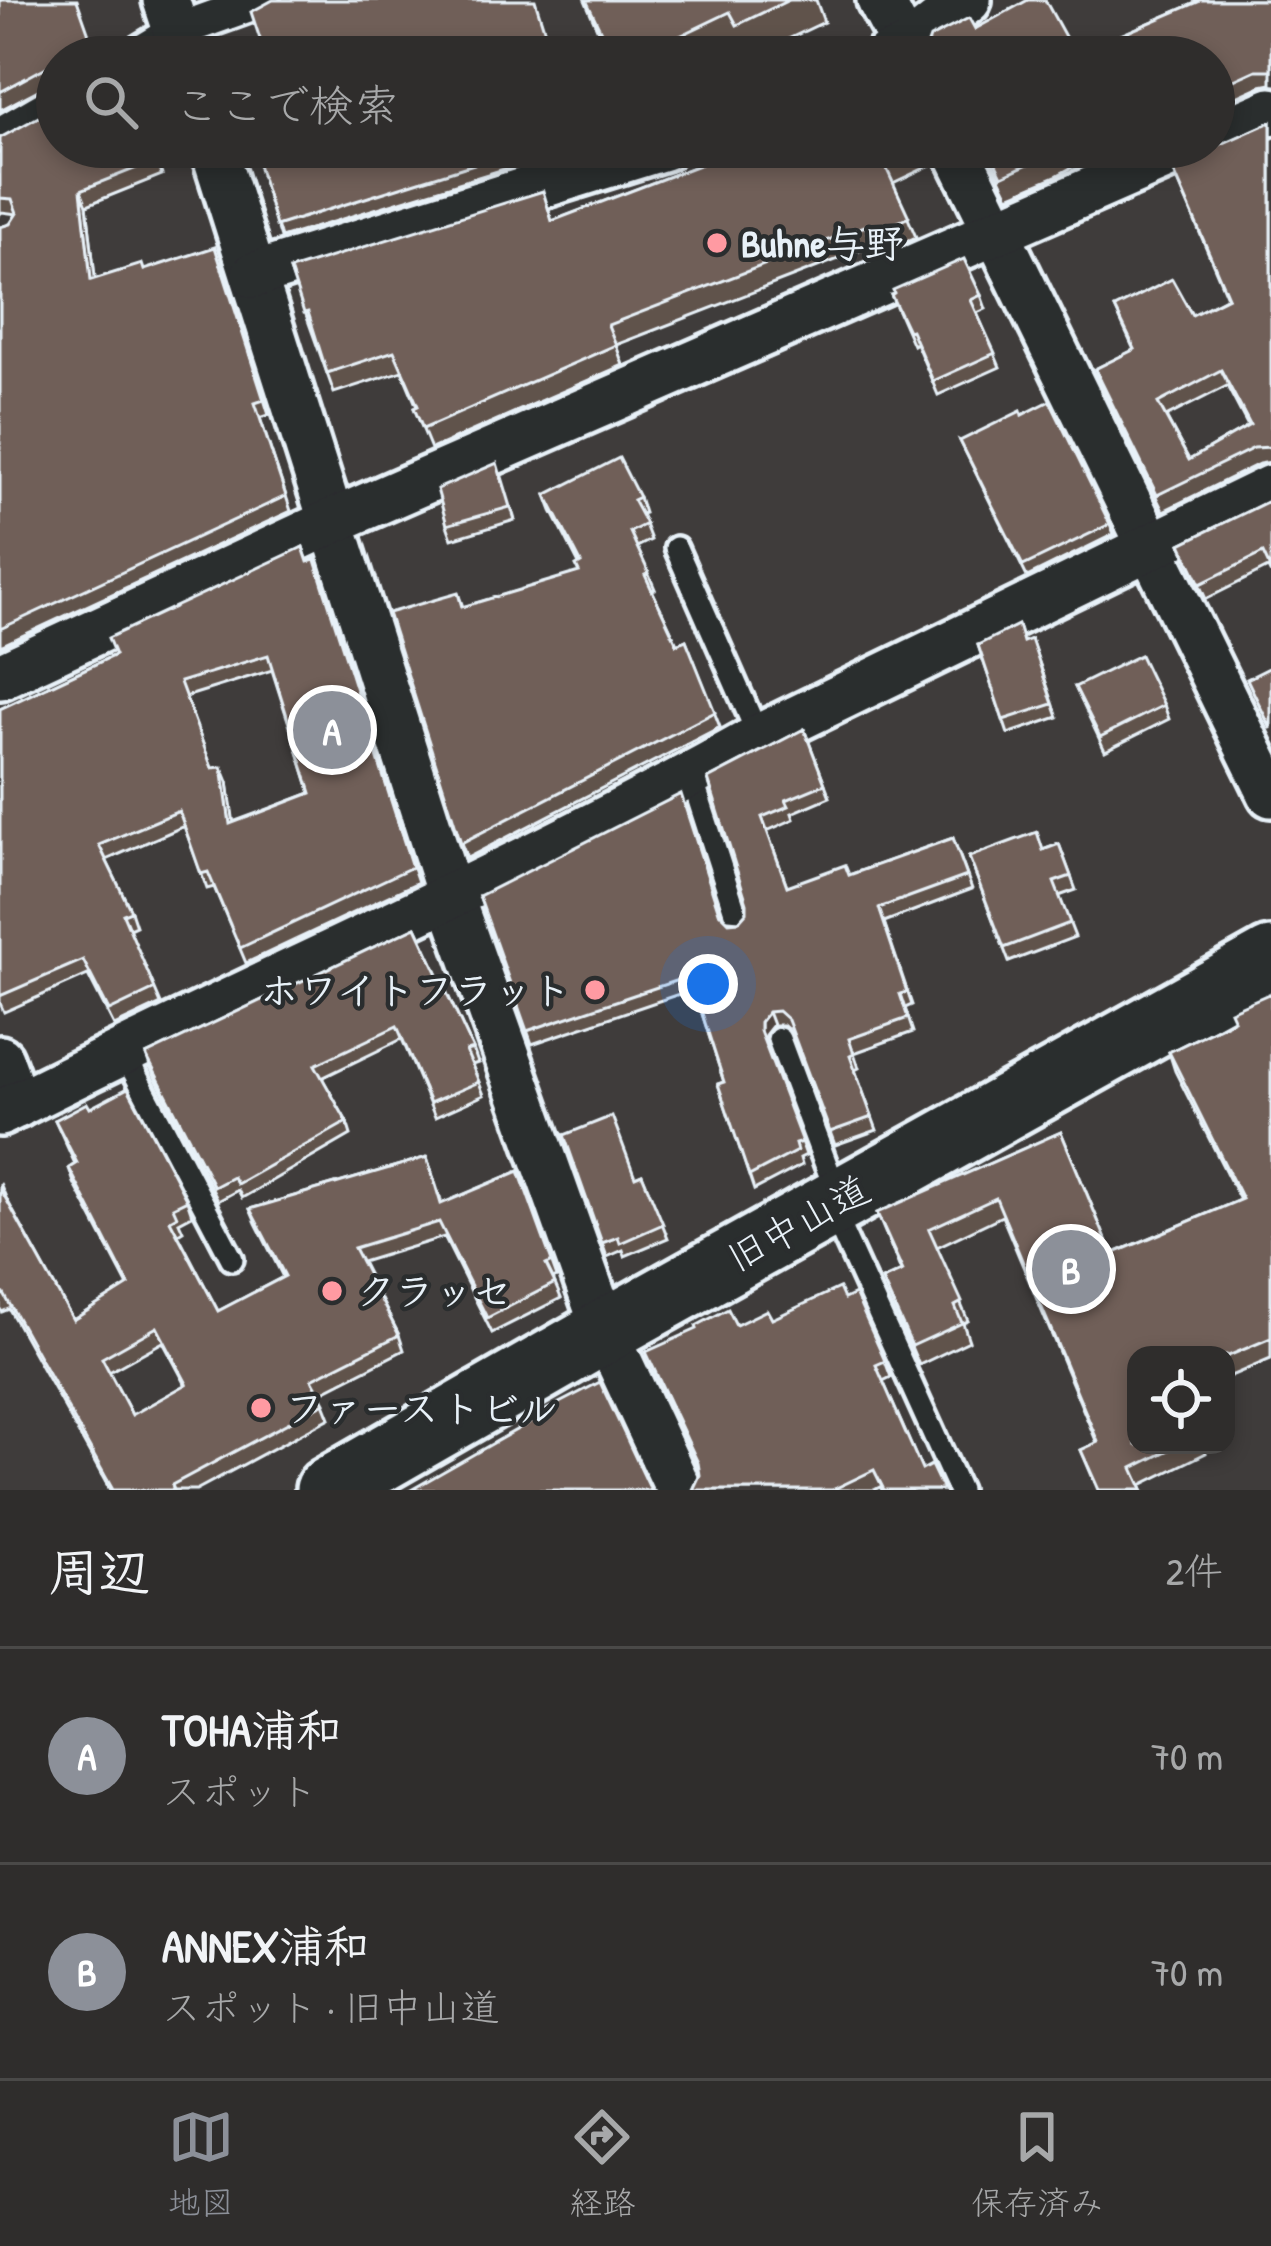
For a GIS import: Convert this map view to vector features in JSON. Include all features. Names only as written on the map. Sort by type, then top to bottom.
[{"type":"main road","name":"旧中山道","points":[[328,1490],[1271,960]]},
{"type":"street","points":[[176,30],[262,0]]},
{"type":"street","points":[[880,0],[894,36]]},
{"type":"street","points":[[923,36],[968,0]]},
{"type":"street","points":[[1235,127],[1271,111]]},
{"type":"street","points":[[0,134],[36,113]]},
{"type":"street","points":[[220,168],[450,895],[605,1331],[679,1490]]},
{"type":"street","points":[[254,275],[597,168]]},
{"type":"street","points":[[965,168],[1271,794]]},
{"type":"street","points":[[0,676],[333,521],[1143,168]]},
{"type":"street","points":[[0,1059],[9,1109],[1271,488]]},
{"type":"lane","points":[[676,548],[759,736]]},
{"type":"lane","points":[[691,775],[738,921]]},
{"type":"lane","points":[[779,1039],[834,1203],[959,1490]]},
{"type":"lane","points":[[123,1052],[232,1258]]},
{"type":"building","points":[[0,0],[77,0],[90,36],[36,36],[36,73],[0,92]]},
{"type":"building","points":[[273,0],[535,0],[546,36],[259,36],[251,12]]},
{"type":"building","points":[[586,0],[789,0],[737,25],[730,12],[680,36],[603,36]]},
{"type":"building","points":[[1028,0],[1045,0],[1065,36],[934,36],[969,18],[975,29]]},
{"type":"building","points":[[1271,0],[1271,70],[1256,70],[1235,80],[1235,36],[1118,36],[1198,2]]},
{"type":"building","points":[[36,118],[36,168],[137,168],[81,190],[91,280],[142,264],[144,270],[215,247],[264,400],[255,403],[286,496],[0,629],[0,227],[10,224],[17,213],[12,199],[0,198],[0,138]]},
{"type":"building","points":[[1271,122],[1271,447],[1254,448],[1157,495],[1095,369],[1135,349],[1115,308],[1172,279],[1192,315],[1228,297],[1172,168],[1235,168],[1235,138]],"holes":[[[1221,370],[1250,425],[1189,460],[1158,403]]]},
{"type":"building","points":[[259,168],[461,168],[276,226]]},
{"type":"building","points":[[691,168],[886,168],[909,217],[869,235],[865,226],[608,325],[616,345],[423,429],[394,351],[327,373],[290,270],[543,191],[552,221]]},
{"type":"building","points":[[964,259],[981,295],[971,300],[995,353],[933,381],[891,295]]},
{"type":"building","points":[[1050,401],[1110,524],[1023,566],[960,441]]},
{"type":"building","points":[[619,458],[639,497],[633,500],[646,524],[630,532],[649,573],[645,575],[677,644],[686,640],[715,712],[461,843],[388,613],[458,593],[462,607],[579,572],[576,566],[581,563],[546,495]]},
{"type":"building","points":[[497,463],[510,507],[447,525],[437,489]]},
{"type":"building","points":[[1271,500],[1271,570],[1263,553],[1200,584],[1181,544]]},
{"type":"building","points":[[303,547],[308,562],[315,560],[412,867],[240,948],[208,872],[201,874],[179,811],[99,845],[131,911],[123,914],[155,989],[109,1011],[83,960],[0,996],[0,709],[115,655],[108,638]],"holes":[[[268,655],[311,793],[230,824],[222,767],[212,768],[180,682]]]},
{"type":"building","points":[[1018,625],[1023,642],[1031,639],[1053,704],[1003,720],[978,645]]},
{"type":"building","points":[[1140,655],[1164,705],[1100,737],[1075,687]]},
{"type":"building","points":[[1271,667],[1271,729],[1247,679]]},
{"type":"building","points":[[804,729],[825,784],[786,800],[789,806],[762,817],[787,886],[845,865],[849,875],[953,838],[967,876],[879,908],[907,992],[900,994],[908,1018],[849,1039],[854,1054],[850,1056],[872,1117],[830,1132],[788,1020],[778,1011],[768,1012],[760,1022],[802,1142],[795,1144],[797,1151],[749,1176],[718,1084],[724,1082],[690,976],[527,1031],[479,896],[681,794],[719,912],[729,922],[739,921],[747,912],[747,903],[708,779]]},
{"type":"building","points":[[1037,832],[1043,850],[1059,844],[1071,876],[1054,882],[1070,923],[1004,948],[969,857]]},
{"type":"building","points":[[416,927],[473,1049],[466,1051],[479,1082],[430,1103],[397,1026],[315,1065],[347,1122],[237,1184],[233,1177],[214,1187],[146,1055]]},
{"type":"building","points":[[1271,993],[1271,1338],[1235,1353],[1235,1346],[1127,1346],[1127,1454],[1161,1454],[1133,1468],[1143,1490],[1099,1490],[1081,1450],[1098,1442],[996,1198],[929,1229],[962,1302],[955,1306],[962,1323],[912,1346],[882,1280],[903,1271],[877,1213],[1061,1132],[1112,1254],[1242,1199],[1169,1052],[1234,1020],[1230,1011]]},
{"type":"building","points":[[128,1088],[187,1200],[173,1207],[177,1216],[170,1220],[218,1311],[285,1276],[250,1209],[427,1157],[441,1204],[519,1171],[555,1283],[487,1318],[439,1222],[354,1248],[399,1335],[312,1379],[325,1403],[172,1485],[174,1490],[113,1490],[4,1294],[0,1296],[0,1188],[73,1320],[129,1285],[69,1168],[77,1163],[55,1120],[87,1103],[90,1108]],"holes":[[[157,1327],[187,1384],[132,1415],[102,1358]]]},
{"type":"building","points":[[612,1116],[635,1177],[642,1174],[663,1224],[620,1243],[618,1237],[602,1243],[564,1135]]},
{"type":"building","points":[[839,1288],[844,1299],[855,1294],[885,1361],[876,1365],[922,1470],[931,1465],[943,1490],[884,1490],[874,1470],[832,1490],[693,1490],[700,1475],[698,1463],[646,1352],[728,1309],[736,1325],[767,1310],[772,1319]]},
{"type":"building","points":[[600,1382],[653,1490],[411,1490],[538,1414]]},
{"type":"place","name":"Buhne与野","points":[[717,243]]},
{"type":"place","name":"TOHA浦和","points":[[332,730]]},
{"type":"place","name":"ホワイトフラット","points":[[595,990]]},
{"type":"place","name":"ANNEX浦和","points":[[1071,1269]]},
{"type":"place","name":"クラッセ","points":[[332,1291]]},
{"type":"place","name":"ファーストビル","points":[[261,1408]]}]
